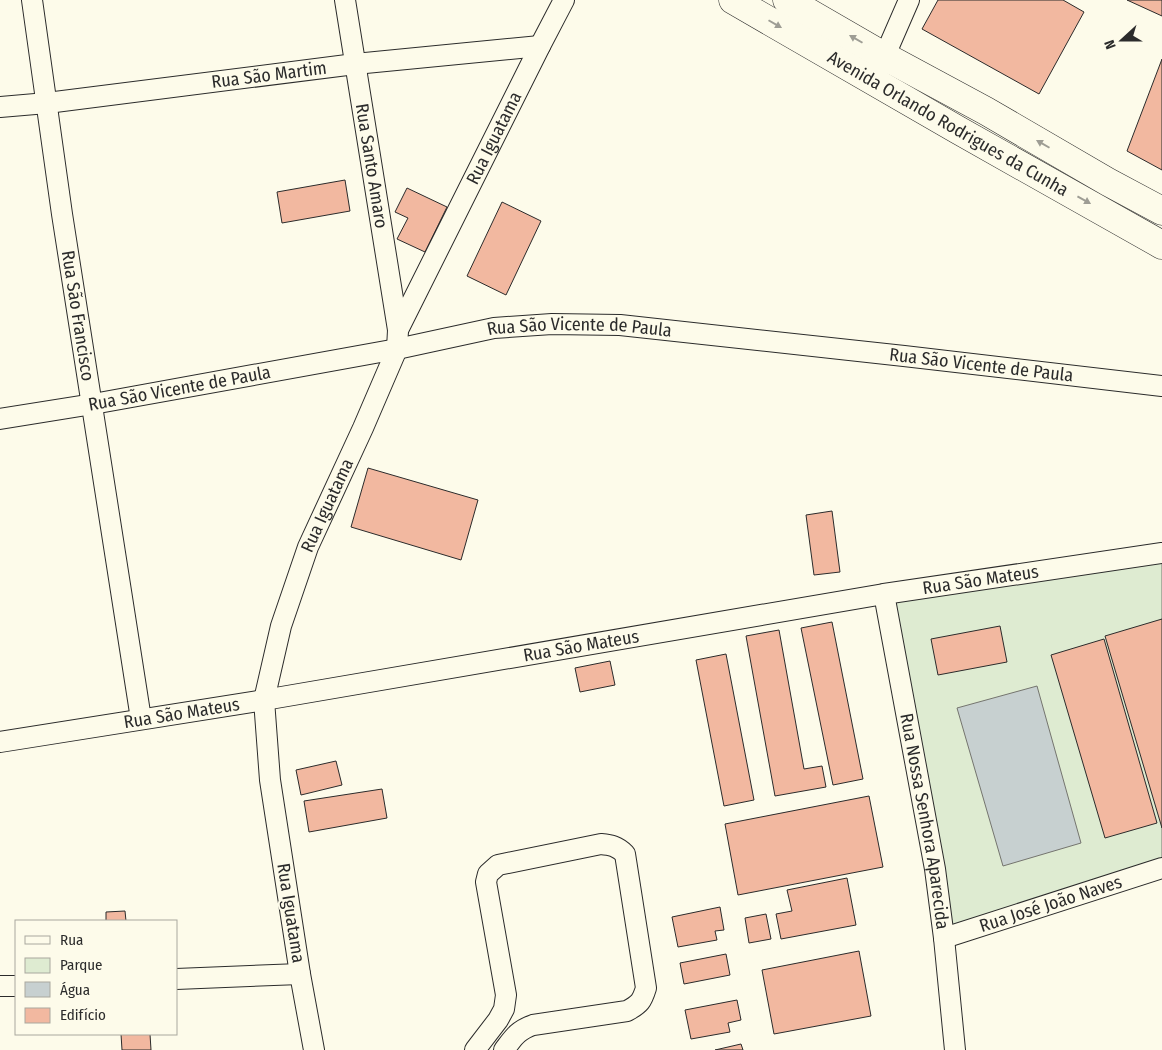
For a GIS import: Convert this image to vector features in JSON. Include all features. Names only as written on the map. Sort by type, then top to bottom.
[{"type":"main road","name":"Avenida Orlando Rodrigues da Cunha","points":[[733,0],[1162,245]]},
{"type":"main road","name":"Avenida Orlando Rodrigues da Cunha","points":[[787,0],[1162,211]]},
{"type":"street","name":"Rua São Francisco","points":[[32,0],[62,214],[141,719]]},
{"type":"street","name":"Rua Santo Amaro","points":[[345,0],[398,339]]},
{"type":"street","name":"Rua Iguatama","points":[[314,1050],[300,974],[270,780],[264,700],[281,626],[308,547],[363,428],[398,339],[564,0]]},
{"type":"street","points":[[873,80],[909,0]]},
{"type":"street","name":"Rua São Martim","points":[[0,107],[47,103],[355,64],[540,46]]},
{"type":"street","name":"Rua São Vicente de Paula","points":[[0,420],[93,404],[398,339],[494,328],[552,324],[620,325],[1162,386]]},
{"type":"street","name":"Rua São Mateus","points":[[0,742],[264,700],[884,594],[1162,553]]},
{"type":"street","name":"Rua Nossa Senhora Aparecida","points":[[884,594],[935,869],[955,1050]]},
{"type":"street","points":[[475,1050],[498,1020],[504,1009],[506,995],[486,882],[488,874],[498,865],[601,844],[618,847],[625,854],[646,988],[643,999],[627,1011],[533,1024],[522,1029],[514,1036],[504,1050]]},
{"type":"street","name":"Rua José João Naves","points":[[944,938],[1160,868]]},
{"type":"street","points":[[178,979],[300,974]]},
{"type":"street","points":[[0,986],[15,986]]},
{"type":"green space","points":[[1162,556],[1162,860],[943,934],[887,596]]},
{"type":"water","points":[[1037,686],[1081,843],[1003,866],[957,708]]},
{"type":"building","points":[[938,0],[1063,0],[1084,12],[1039,94],[922,29]]},
{"type":"building","points":[[1127,0],[1162,0],[1162,16]]},
{"type":"building","points":[[1162,59],[1162,170],[1127,151]]},
{"type":"building","points":[[345,180],[350,211],[282,223],[277,192]]},
{"type":"building","points":[[407,188],[447,207],[425,252],[397,239],[408,218],[395,212]]},
{"type":"building","points":[[502,202],[541,221],[506,295],[467,276]]},
{"type":"building","points":[[368,468],[478,500],[461,560],[351,527]]},
{"type":"building","points":[[832,511],[840,572],[814,575],[806,515]]},
{"type":"building","points":[[1162,619],[1162,828],[1105,636]]},
{"type":"building","points":[[832,622],[863,779],[833,785],[801,628]]},
{"type":"building","points":[[1000,626],[1007,662],[938,675],[931,639]]},
{"type":"building","points":[[779,630],[804,769],[822,766],[826,787],[775,796],[746,636]]},
{"type":"building","points":[[1104,639],[1157,823],[1105,838],[1051,655]]},
{"type":"building","points":[[726,654],[754,800],[724,806],[696,660]]},
{"type":"building","points":[[610,661],[615,685],[580,692],[575,668]]},
{"type":"building","points":[[336,761],[342,785],[301,795],[296,770]]},
{"type":"building","points":[[382,789],[387,818],[309,832],[304,801]]},
{"type":"building","points":[[869,796],[883,867],[738,895],[725,824]]},
{"type":"building","points":[[847,878],[856,925],[781,939],[776,914],[792,911],[787,890]]},
{"type":"building","points":[[720,907],[724,930],[715,931],[717,940],[678,947],[672,917]]},
{"type":"building","points":[[125,911],[126,920],[106,920],[106,912]]},
{"type":"building","points":[[766,914],[771,939],[749,943],[745,918]]},
{"type":"building","points":[[859,951],[871,1016],[774,1034],[762,970]]},
{"type":"building","points":[[726,954],[730,975],[684,984],[680,963]]},
{"type":"building","points":[[737,1000],[741,1020],[728,1023],[730,1032],[691,1039],[685,1010]]},
{"type":"building","points":[[121,1035],[150,1035],[151,1050],[122,1050]]},
{"type":"building","points":[[741,1044],[743,1050],[715,1050]]}]
